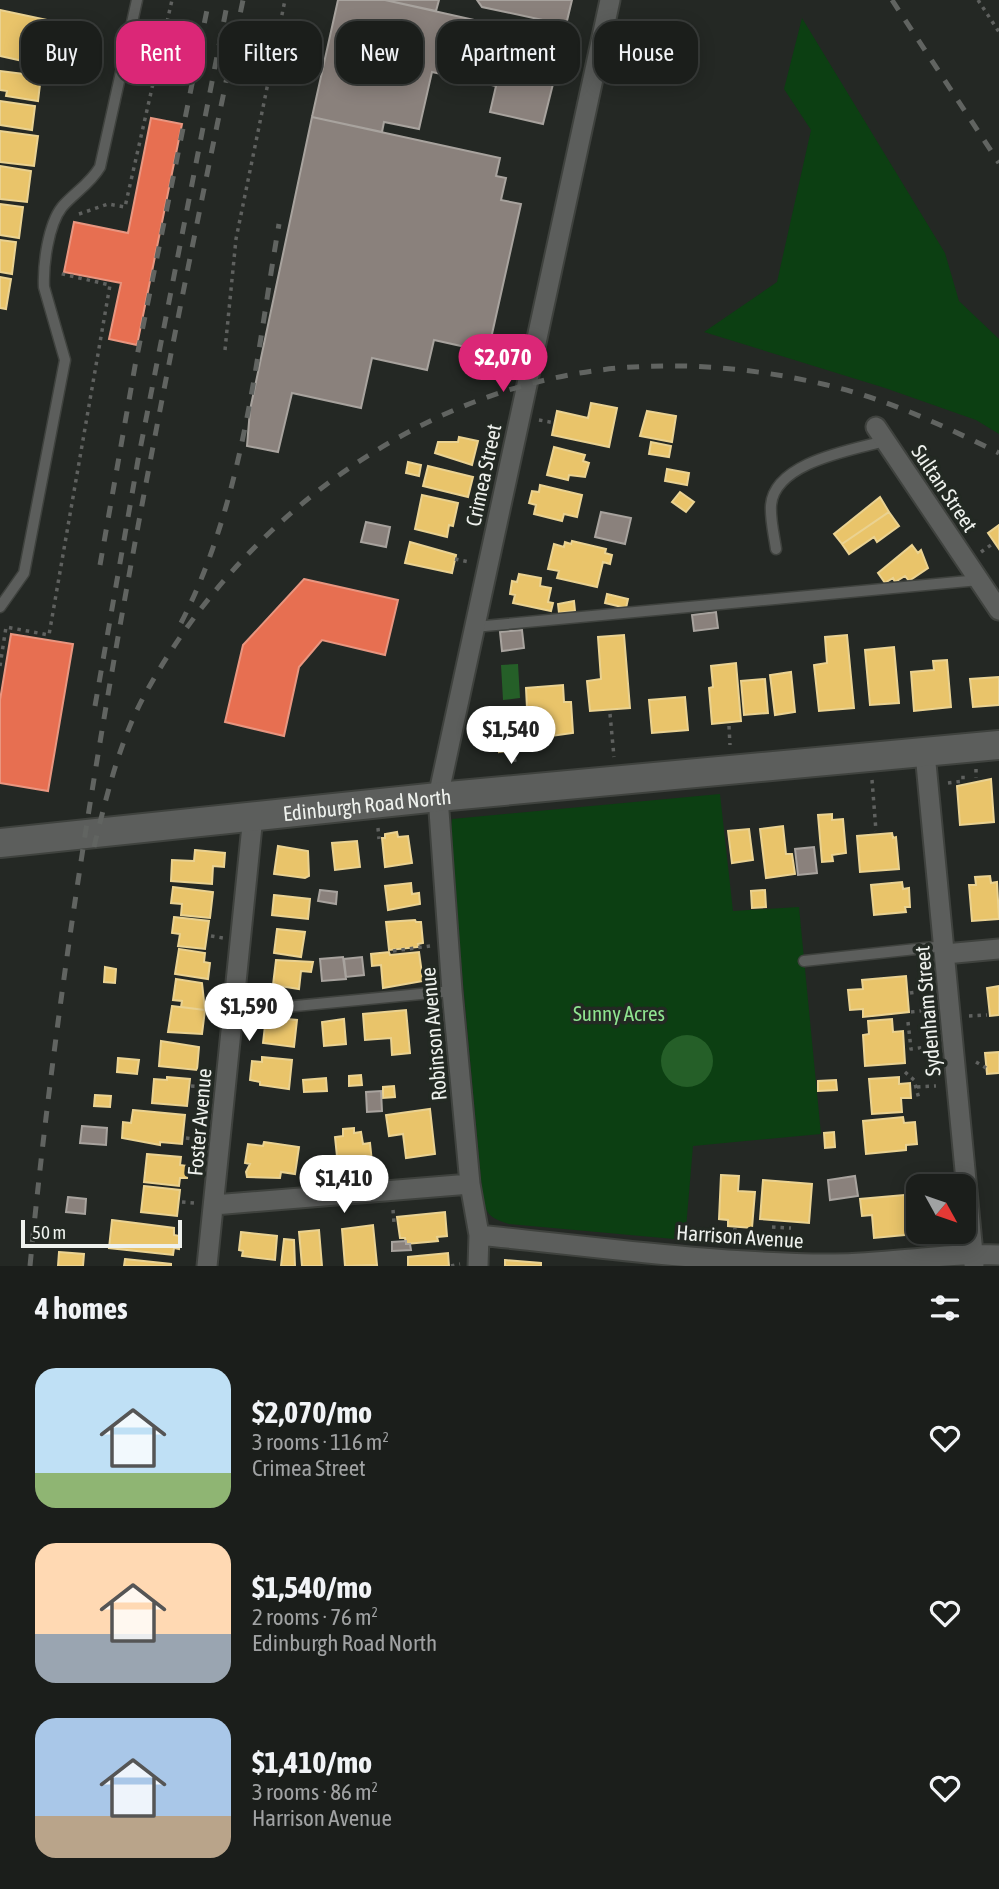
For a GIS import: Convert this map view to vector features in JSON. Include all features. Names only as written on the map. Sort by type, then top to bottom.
[{"type":"main road","name":"Edinburgh Road North","points":[[0,843],[438,797],[999,745]]},
{"type":"street","name":"Crimea Street","points":[[438,797],[610,0]]},
{"type":"street","name":"Sultan Street","points":[[881,434],[999,610]]},
{"type":"street","name":"Sydenham Street","points":[[925,753],[973,1260]]},
{"type":"street","name":"Robinson Avenue","points":[[438,797],[470,1184],[479,1235],[478,1266]]},
{"type":"street","name":"Foster Avenue","points":[[207,1266],[253,816]]},
{"type":"street","points":[[945,950],[999,949]]},
{"type":"street","points":[[214,1205],[470,1184]]},
{"type":"street","name":"Harrison Avenue","points":[[479,1235],[696,1261],[831,1265],[973,1260],[999,1255]]},
{"type":"lane","points":[[0,607],[24,573],[65,360],[43,275],[55,220],[63,206],[100,167],[137,0]]},
{"type":"lane","points":[[776,549],[771,504],[775,493],[793,471],[881,434]]},
{"type":"lane","points":[[473,627],[979,580]]},
{"type":"lane","points":[[804,961],[945,950]]},
{"type":"lane","points":[[232,1012],[452,991]]},
{"type":"path","points":[[68,218],[108,204],[125,207],[172,0]]},
{"type":"path","points":[[225,350],[236,239],[285,0]]},
{"type":"path","points":[[978,0],[999,32]]},
{"type":"path","points":[[0,666],[6,627],[49,635],[110,285],[58,273],[60,262]]},
{"type":"path","points":[[534,419],[555,424]]},
{"type":"path","points":[[455,559],[469,562]]},
{"type":"path","points":[[610,714],[614,758]]},
{"type":"path","points":[[729,726],[731,747]]},
{"type":"path","points":[[514,750],[515,767]]},
{"type":"path","points":[[872,778],[876,831]]},
{"type":"path","points":[[948,783],[963,781]]},
{"type":"path","points":[[377,825],[379,839]]},
{"type":"path","points":[[393,951],[433,946]]},
{"type":"path","points":[[910,993],[930,990]]},
{"type":"path","points":[[912,1012],[933,1010]]},
{"type":"path","points":[[969,1016],[987,1014]]},
{"type":"path","points":[[908,1022],[911,1049],[936,1046]]},
{"type":"path","points":[[973,1062],[986,1068]]},
{"type":"path","points":[[905,1072],[917,1087],[919,1099]]},
{"type":"path","points":[[191,1086],[212,1087]]},
{"type":"path","points":[[917,1087],[940,1086]]},
{"type":"path","points":[[186,1139],[206,1140]]},
{"type":"path","points":[[772,1227],[791,1228]]},
{"type":"green space","points":[[802,18],[945,253],[959,301],[999,339],[999,434],[976,420],[885,388],[704,332],[777,282],[811,130],[784,89]]},
{"type":"green space","name":"Sunny Acres","points":[[720,794],[733,911],[799,907],[821,1134],[693,1146],[685,1240],[509,1224],[496,1219],[486,1209],[482,1190],[450,841],[452,819]]},
{"type":"shaded area","points":[[518,664],[520,698],[503,700],[501,665]]},
{"type":"shaded area","points":[[687,1035],[697,1037],[705,1043],[711,1051],[711,1071],[705,1079],[697,1085],[687,1087],[677,1085],[669,1079],[663,1071],[661,1061],[663,1051],[669,1043],[677,1037]]},
{"type":"building: Homes","points":[[0,10],[47,20],[21,21],[21,61],[0,56]]},
{"type":"building: Homes","points":[[0,71],[21,74],[21,84],[40,84],[38,101],[6,96],[7,91],[0,90]]},
{"type":"building: Homes","points":[[0,101],[35,106],[32,130],[0,125]]},
{"type":"building: Homes","points":[[0,131],[38,136],[34,166],[0,162]]},
{"type":"building: Homes","points":[[0,166],[31,171],[27,202],[0,199]]},
{"type":"building: Homes","points":[[0,204],[23,207],[19,238],[0,235]]},
{"type":"building: Homes","points":[[0,240],[16,242],[12,274],[0,272]]},
{"type":"building: Homes","points":[[0,277],[11,279],[6,309],[0,308]]},
{"type":"building: Homes","points":[[591,403],[617,408],[609,447],[552,435],[557,411],[588,418]]},
{"type":"building: Homes","points":[[647,411],[676,416],[672,442],[640,436]]},
{"type":"building: Homes","points":[[459,437],[478,441],[472,465],[435,453],[438,442],[458,442]]},
{"type":"building: Homes","points":[[651,442],[671,446],[669,457],[649,454]]},
{"type":"building: Homes","points":[[554,447],[585,455],[583,461],[589,463],[585,477],[569,475],[568,480],[547,475]]},
{"type":"building: Homes","points":[[408,462],[421,465],[419,476],[406,473]]},
{"type":"building: Homes","points":[[428,466],[473,477],[468,497],[423,486]]},
{"type":"building: Homes","points":[[667,469],[689,473],[687,485],[665,481]]},
{"type":"building: Homes","points":[[540,485],[582,495],[577,517],[564,514],[562,521],[534,514],[536,505],[529,503],[532,491],[539,492]]},
{"type":"building: Homes","points":[[680,492],[694,502],[686,512],[672,502]]},
{"type":"building: Homes","points":[[422,495],[458,503],[453,526],[449,525],[447,537],[415,529]]},
{"type":"building: Homes","points":[[880,497],[889,512],[842,544],[834,534]]},
{"type":"building: Homes","points":[[889,512],[899,526],[877,542],[874,537],[849,554],[842,544]]},
{"type":"building: Homes","points":[[999,525],[999,549],[988,533]]},
{"type":"building: Homes","points":[[572,541],[606,549],[605,553],[612,555],[610,564],[603,562],[597,587],[557,578],[559,571],[548,569],[554,544],[564,547],[565,542],[571,544]]},
{"type":"building: Homes","points":[[410,542],[456,555],[452,573],[405,563]]},
{"type":"building: Homes","points":[[912,545],[918,553],[921,550],[928,568],[909,581],[905,576],[895,582],[893,578],[885,583],[878,573]]},
{"type":"building: Homes","points":[[519,574],[541,578],[540,586],[551,588],[548,602],[553,603],[551,611],[513,603],[515,595],[510,594],[512,581],[517,582]]},
{"type":"building: Homes","points":[[607,594],[628,599],[626,608],[605,603]]},
{"type":"building: Homes","points":[[574,601],[575,611],[559,613],[558,604]]},
{"type":"building: Homes","points":[[624,635],[630,708],[590,711],[587,681],[601,679],[598,637]]},
{"type":"building: Homes","points":[[847,635],[854,708],[819,711],[814,665],[827,663],[825,637]]},
{"type":"building: Homes","points":[[894,647],[899,703],[870,705],[865,650]]},
{"type":"building: Homes","points":[[947,660],[951,707],[914,711],[911,672],[934,670],[933,661]]},
{"type":"building: Homes","points":[[736,663],[741,721],[712,724],[709,688],[713,687],[711,666]]},
{"type":"building: Homes","points":[[791,672],[795,712],[775,715],[770,675]]},
{"type":"building: Homes","points":[[999,677],[999,705],[973,707],[970,679]]},
{"type":"building: Homes","points":[[765,679],[768,713],[744,715],[741,681]]},
{"type":"building: Homes","points":[[563,685],[564,702],[571,702],[573,733],[536,738],[534,707],[527,708],[526,688]]},
{"type":"building: Homes","points":[[685,697],[688,730],[652,733],[649,700]]},
{"type":"building: Homes","points":[[523,710],[528,748],[499,752],[497,714]]},
{"type":"building: Homes","points":[[991,779],[994,822],[960,825],[957,786]]},
{"type":"building: Homes","points":[[832,814],[832,820],[843,819],[846,853],[832,855],[833,861],[822,862],[818,815]]},
{"type":"building: Homes","points":[[783,826],[786,854],[792,854],[795,874],[766,878],[760,829]]},
{"type":"building: Homes","points":[[749,829],[753,860],[732,863],[728,831]]},
{"type":"building: Homes","points":[[397,832],[398,837],[408,836],[412,863],[385,867],[382,838],[385,838],[385,834]]},
{"type":"building: Homes","points":[[892,833],[893,838],[896,837],[899,869],[860,872],[857,836]]},
{"type":"building: Homes","points":[[357,841],[360,867],[335,870],[332,843]]},
{"type":"building: Homes","points":[[278,846],[308,851],[309,876],[305,878],[274,874]]},
{"type":"building: Homes","points":[[195,850],[225,853],[224,867],[213,866],[212,884],[171,881],[172,860],[194,861]]},
{"type":"building: Homes","points":[[990,876],[991,883],[997,882],[999,919],[972,921],[969,885],[976,885],[975,877]]},
{"type":"building: Homes","points":[[902,882],[903,889],[909,888],[910,907],[905,907],[906,912],[874,915],[871,885]]},
{"type":"building: Homes","points":[[411,883],[412,894],[419,893],[420,904],[388,910],[385,886]]},
{"type":"building: Homes","points":[[173,887],[213,892],[210,918],[181,915],[182,904],[171,903]]},
{"type":"building: Homes","points":[[765,890],[766,907],[752,908],[751,891]]},
{"type":"building: Homes","points":[[274,895],[310,899],[308,919],[272,915]]},
{"type":"building: Homes","points":[[174,917],[209,921],[205,949],[178,946],[180,934],[172,933]]},
{"type":"building: Homes","points":[[386,922],[421,922],[423,943],[418,944],[419,947],[389,950]]},
{"type":"building: Homes","points":[[277,929],[305,932],[301,957],[274,953]]},
{"type":"building: Homes","points":[[179,949],[205,953],[204,962],[210,963],[208,979],[175,974]]},
{"type":"building: Homes","points":[[389,952],[390,955],[419,952],[423,981],[383,988],[381,965],[372,966],[371,954]]},
{"type":"building: Homes","points":[[276,960],[313,962],[311,972],[301,971],[299,989],[273,985]]},
{"type":"building: Homes","points":[[105,967],[116,969],[115,983],[104,982]]},
{"type":"building: Homes","points":[[906,976],[909,1012],[863,1017],[863,1009],[850,1010],[848,990],[863,989],[862,980]]},
{"type":"building: Homes","points":[[176,979],[202,983],[205,1010],[181,1007],[182,1001],[173,1000]]},
{"type":"building: Homes","points":[[999,986],[999,1015],[990,1016],[987,988]]},
{"type":"building: Homes","points":[[172,1006],[205,1010],[202,1034],[168,1032]]},
{"type":"building: Homes","points":[[406,1010],[410,1053],[392,1055],[391,1038],[365,1040],[363,1014]]},
{"type":"building: Homes","points":[[266,1017],[297,1020],[294,1047],[263,1043]]},
{"type":"building: Homes","points":[[344,1019],[346,1044],[324,1046],[322,1022]]},
{"type":"building: Homes","points":[[892,1019],[893,1032],[903,1031],[905,1063],[865,1066],[863,1035],[869,1034],[868,1021]]},
{"type":"building: Homes","points":[[161,1041],[199,1047],[197,1070],[159,1066]]},
{"type":"building: Homes","points":[[999,1052],[999,1073],[987,1074],[985,1053]]},
{"type":"building: Homes","points":[[262,1057],[292,1060],[289,1089],[260,1085],[260,1082],[250,1080],[252,1061],[262,1062]]},
{"type":"building: Homes","points":[[118,1058],[139,1060],[137,1074],[117,1072]]},
{"type":"building: Homes","points":[[361,1075],[362,1085],[349,1086],[349,1076]]},
{"type":"building: Homes","points":[[167,1077],[190,1079],[187,1106],[152,1103],[154,1079],[167,1080]]},
{"type":"building: Homes","points":[[899,1077],[899,1084],[910,1083],[911,1098],[901,1098],[902,1112],[872,1114],[869,1079]]},
{"type":"building: Homes","points":[[326,1078],[327,1091],[304,1092],[303,1080]]},
{"type":"building: Homes","points":[[836,1080],[837,1090],[818,1091],[818,1081]]},
{"type":"building: Homes","points":[[394,1086],[395,1097],[383,1098],[383,1087]]},
{"type":"building: Homes","points":[[95,1095],[111,1096],[110,1107],[94,1106]]},
{"type":"building: Homes","points":[[430,1109],[435,1154],[406,1158],[403,1134],[389,1136],[386,1115]]},
{"type":"building: Homes","points":[[133,1110],[185,1115],[182,1144],[160,1142],[160,1145],[122,1138],[123,1122],[131,1123]]},
{"type":"building: Homes","points":[[903,1117],[904,1123],[915,1122],[917,1144],[906,1145],[906,1150],[866,1154],[863,1121]]},
{"type":"building: Homes","points":[[354,1128],[354,1133],[361,1132],[363,1144],[370,1143],[372,1162],[338,1166],[335,1137],[343,1136],[343,1129]]},
{"type":"building: Homes","points":[[834,1132],[835,1147],[825,1148],[824,1133]]},
{"type":"building: Homes","points":[[264,1142],[299,1147],[295,1174],[281,1172],[280,1178],[247,1177],[250,1164],[245,1163],[248,1144],[263,1146]]},
{"type":"building: Homes","points":[[147,1154],[181,1157],[180,1165],[188,1166],[187,1178],[180,1178],[179,1186],[144,1182]]},
{"type":"building: Homes","points":[[721,1175],[739,1176],[738,1191],[755,1192],[752,1228],[728,1226],[728,1220],[719,1219]]},
{"type":"building: Homes","points":[[763,1180],[812,1184],[809,1223],[760,1219]]},
{"type":"building: Homes","points":[[144,1186],[180,1190],[177,1216],[141,1212]]},
{"type":"building: Homes","points":[[906,1195],[906,1235],[874,1238],[872,1215],[862,1216],[860,1199]]},
{"type":"building: Homes","points":[[445,1212],[447,1236],[437,1237],[438,1241],[406,1244],[405,1238],[400,1238],[397,1217]]},
{"type":"building: Homes","points":[[112,1220],[174,1228],[174,1235],[180,1236],[179,1249],[174,1248],[173,1255],[109,1248]]},
{"type":"building: Homes","points":[[373,1225],[377,1265],[345,1266],[342,1229]]},
{"type":"building: Homes","points":[[319,1230],[322,1266],[302,1266],[299,1232]]},
{"type":"building: Homes","points":[[241,1232],[277,1236],[275,1260],[242,1256],[243,1251],[239,1250]]},
{"type":"building: Homes","points":[[284,1239],[294,1240],[295,1266],[281,1266]]},
{"type":"building: Homes","points":[[59,1252],[84,1254],[83,1266],[58,1266]]},
{"type":"building: Homes","points":[[448,1253],[449,1266],[408,1266],[408,1257]]},
{"type":"building: Homes","points":[[125,1259],[171,1264],[171,1266],[124,1266]]},
{"type":"building: Homes","points":[[505,1260],[541,1263],[541,1266],[505,1266]]},
{"type":"building: Shops","points":[[151,118],[182,124],[137,345],[109,339],[121,283],[64,272],[74,222],[128,233]]},
{"type":"building: Shops","points":[[304,579],[398,600],[385,655],[322,640],[299,667],[284,736],[225,722],[243,645]]},
{"type":"building: Shops","points":[[11,634],[73,644],[48,791],[0,783],[0,700]]},
{"type":"building: Industry","points":[[338,0],[385,0],[479,21],[437,21],[437,73],[432,72],[419,129],[384,122],[382,132],[312,117],[319,84],[322,84],[322,72]]},
{"type":"building: Industry","points":[[385,0],[439,0],[436,11]]},
{"type":"building: Industry","points":[[477,0],[572,0],[567,21],[547,21],[482,7]]},
{"type":"building: Industry","points":[[487,84],[553,84],[543,124],[490,112],[496,86]]},
{"type":"building: Industry","points":[[312,117],[500,158],[496,176],[506,178],[501,200],[521,204],[488,352],[434,340],[427,370],[372,358],[361,408],[292,393],[278,452],[247,446],[250,410]]},
{"type":"building: Industry","points":[[601,512],[631,518],[625,544],[595,537]]},
{"type":"building: Industry","points":[[366,522],[390,527],[386,547],[361,542]]},
{"type":"building: Industry","points":[[716,612],[718,628],[694,631],[692,615]]},
{"type":"building: Industry","points":[[522,630],[524,648],[502,651],[500,632]]},
{"type":"building: Industry","points":[[814,847],[817,873],[798,875],[795,849]]},
{"type":"building: Industry","points":[[320,890],[337,892],[336,904],[318,901]]},
{"type":"building: Industry","points":[[343,957],[346,979],[322,981],[320,959]]},
{"type":"building: Industry","points":[[362,957],[364,975],[346,977],[344,959]]},
{"type":"building: Industry","points":[[381,1091],[382,1111],[367,1112],[366,1092]]},
{"type":"building: Industry","points":[[82,1126],[107,1128],[106,1145],[80,1143]]},
{"type":"building: Industry","points":[[855,1176],[858,1196],[830,1200],[828,1180]]},
{"type":"building: Industry","points":[[68,1197],[86,1199],[85,1214],[66,1212]]},
{"type":"building: Industry","points":[[406,1241],[411,1250],[392,1251],[392,1242]]},
{"type":"railway","points":[[100,565],[135,366],[209,0]]},
{"type":"railway","points":[[95,706],[138,460],[228,0]]},
{"type":"railway","points":[[30,1266],[47,1106],[92,788],[148,472],[243,0]]},
{"type":"railway","points":[[892,0],[999,163]]},
{"type":"railway","points":[[181,623],[220,528],[234,478],[245,428],[279,224]]},
{"type":"railway","points":[[94,847],[108,790],[134,715],[182,634],[229,575],[282,521],[340,474],[404,434],[473,403],[544,380],[619,368],[724,368],[802,379],[849,391],[915,414],[999,453]]}]
